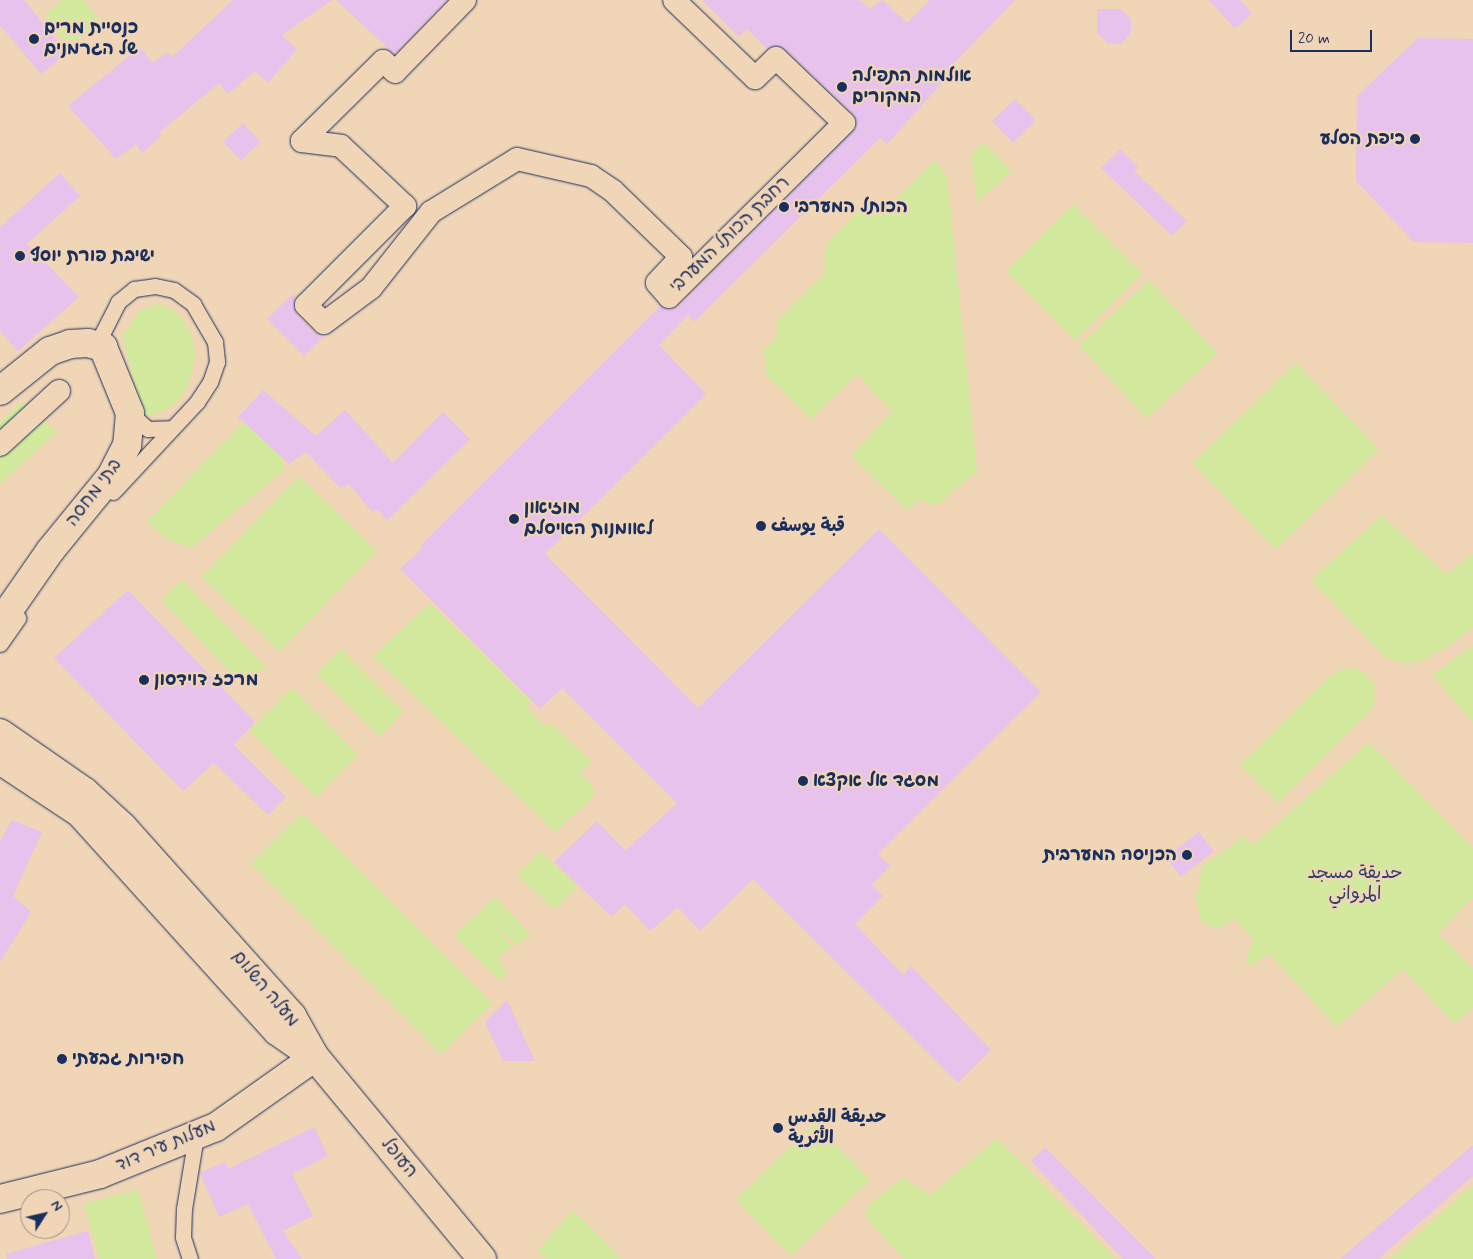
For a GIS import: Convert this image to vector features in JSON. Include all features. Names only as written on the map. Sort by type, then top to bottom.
[{"type":"street","name":"רחבת הכותל המערבי","points":[[465,0],[395,72],[383,61],[302,141],[341,146],[404,206],[306,305],[324,323],[371,288],[431,212],[517,159],[591,176],[612,191],[681,257],[656,284],[669,297],[844,123],[776,58],[756,78],[674,0]]},
{"type":"street","points":[[0,391],[50,351],[70,344],[88,343],[103,347]]},
{"type":"street","name":"בתי מחסה","points":[[0,623],[55,544],[112,475],[127,445],[130,413],[103,347]]},
{"type":"street","points":[[0,445],[59,391]]},
{"type":"street","name":"מעלה השלום","points":[[0,733],[85,792],[123,827],[292,1016],[315,1057]]},
{"type":"street","name":"מעלה השלום","points":[[0,760],[80,813],[277,1031],[315,1057]]},
{"type":"street","name":"מעלות עיר דוד","points":[[0,1199],[100,1174],[196,1136],[243,1110],[315,1057]]},
{"type":"street","name":"העופל","points":[[315,1057],[482,1259]]},
{"type":"lane","points":[[0,644],[78,534],[206,389],[217,362],[215,342],[193,304],[165,287],[134,289],[118,302],[108,318],[103,332],[103,347]]},
{"type":"lane","points":[[130,413],[148,429],[171,428]]},
{"type":"lane","points":[[190,1259],[183,1237],[184,1209],[196,1136]]},
{"type":"green space","points":[[63,0],[83,0],[100,21],[78,40],[63,40],[44,15]]},
{"type":"green space","points":[[984,142],[1011,171],[977,202],[971,156]]},
{"type":"green space","points":[[935,160],[947,177],[977,471],[937,505],[918,500],[907,510],[851,456],[892,411],[857,374],[811,419],[767,376],[763,351],[777,336],[776,323],[826,271],[826,244],[867,202],[880,215]]},
{"type":"green space","points":[[1073,204],[1142,273],[1075,340],[1006,271]]},
{"type":"green space","points":[[1149,280],[1217,353],[1147,419],[1079,345]]},
{"type":"green space","points":[[156,304],[169,307],[184,320],[192,336],[196,356],[188,386],[179,399],[170,408],[151,416],[144,415],[124,346],[123,335],[139,311]]},
{"type":"green space","points":[[1296,363],[1379,449],[1276,549],[1192,463]]},
{"type":"green space","points":[[266,399],[284,461],[283,471],[191,548],[165,538],[147,521]]},
{"type":"green space","points":[[22,402],[57,432],[0,484],[0,422]]},
{"type":"green space","points":[[299,476],[377,551],[279,652],[202,577]]},
{"type":"green space","points":[[1382,515],[1446,574],[1473,554],[1473,627],[1447,647],[1418,662],[1402,663],[1385,657],[1311,580]]},
{"type":"green space","points":[[182,580],[266,667],[245,687],[161,600]]},
{"type":"green space","points":[[430,603],[531,701],[526,706],[546,727],[551,723],[592,762],[580,772],[595,790],[591,799],[555,832],[373,656]]},
{"type":"green space","points":[[1473,645],[1473,723],[1433,675]]},
{"type":"green space","points":[[341,649],[404,712],[379,737],[316,674]]},
{"type":"green space","points":[[1354,668],[1366,674],[1375,685],[1373,708],[1278,803],[1240,765],[1330,676],[1342,669]]},
{"type":"green space","points":[[292,688],[358,754],[316,797],[250,730]]},
{"type":"green space","name":"حديقة مسجد المرواني","points":[[1369,742],[1473,848],[1473,897],[1439,933],[1473,969],[1473,1007],[1455,1024],[1403,969],[1337,1027],[1269,954],[1252,965],[1245,962],[1253,939],[1235,919],[1217,929],[1201,922],[1196,899],[1202,867],[1244,836],[1253,845]]},
{"type":"green space","points":[[302,813],[492,1003],[441,1054],[251,864]]},
{"type":"green space","points":[[540,851],[577,886],[555,910],[517,875]]},
{"type":"green space","points":[[495,897],[531,934],[516,945],[493,923],[513,947],[498,957],[507,974],[500,981],[454,936]]},
{"type":"green space","points":[[815,1123],[870,1180],[791,1256],[736,1199]]},
{"type":"green space","points":[[997,1138],[1116,1259],[904,1259],[866,1218],[867,1206],[903,1178],[931,1195]]},
{"type":"green space","points":[[1473,1185],[1473,1259],[1390,1259],[1404,1246]]},
{"type":"green space","points":[[138,1189],[157,1259],[99,1259],[84,1204]]},
{"type":"green space","points":[[573,1210],[622,1259],[546,1259],[537,1251]]},
{"type":"building","name":"כנסיית מרים של הגרמנים","points":[[0,0],[24,0],[67,53],[41,74],[0,25]]},
{"type":"building","points":[[233,0],[332,0],[282,35],[297,49],[268,83],[255,71],[228,94],[219,83],[159,133],[161,136],[142,153],[136,144],[116,159],[68,106],[140,47],[153,63],[168,52],[172,57]]},
{"type":"building","points":[[336,0],[447,0],[394,54]]},
{"type":"building","points":[[702,0],[859,0],[870,9],[882,0],[907,23],[930,0],[1015,0],[938,80],[942,83],[887,144],[880,138],[694,322],[688,315],[659,345],[706,394],[545,554],[698,708],[879,529],[1041,692],[878,854],[890,866],[872,885],[883,896],[855,924],[903,975],[911,966],[991,1050],[958,1083],[753,879],[700,931],[678,907],[650,931],[625,904],[612,917],[554,862],[597,821],[625,851],[677,803],[562,688],[540,709],[400,569],[423,548],[421,545],[660,306],[672,310],[678,306],[857,127],[853,114],[785,49],[773,45],[767,49],[747,29],[739,37]]},
{"type":"building","points":[[1209,0],[1240,0],[1252,13],[1235,29]]},
{"type":"building","points":[[1097,9],[1121,9],[1131,19],[1131,33],[1121,44],[1107,43],[1097,33]]},
{"type":"building","name":"כיפת הסלע","points":[[1418,38],[1473,39],[1473,243],[1414,242],[1356,181],[1357,96]]},
{"type":"building","points":[[1015,99],[1036,121],[1013,143],[992,121]]},
{"type":"building","points":[[243,123],[261,142],[241,160],[223,141]]},
{"type":"building","points":[[1120,149],[1138,167],[1134,171],[1187,221],[1172,236],[1101,168]]},
{"type":"building","name":"ישיבת פורת יוסף","points":[[60,173],[80,196],[27,244],[79,297],[18,351],[0,331],[0,227]]},
{"type":"building","points":[[294,293],[296,314],[315,333],[324,336],[304,356],[267,319]]},
{"type":"building","points":[[263,390],[316,436],[345,410],[393,463],[443,412],[470,439],[387,521],[378,510],[372,512],[349,484],[340,488],[306,452],[289,464],[238,417]]},
{"type":"building","name":"מרכז דוידסון","points":[[128,590],[255,722],[234,745],[286,797],[268,815],[214,763],[183,791],[54,658]]},
{"type":"building","points":[[12,820],[42,832],[13,896],[31,912],[0,962],[0,841]]},
{"type":"building","points":[[1199,832],[1214,851],[1181,877],[1166,858]]},
{"type":"building","points":[[507,1000],[535,1061],[503,1061],[485,1022]]},
{"type":"building","points":[[314,1127],[328,1156],[292,1174],[313,1216],[283,1231],[302,1259],[276,1259],[248,1204],[219,1217],[200,1173],[225,1162],[228,1169]]},
{"type":"building","points":[[1473,1145],[1473,1176],[1378,1259],[1340,1259]]},
{"type":"building","points":[[1045,1147],[1156,1259],[1123,1259],[1031,1161]]},
{"type":"building","points":[[88,1231],[95,1259],[7,1259],[6,1254],[59,1239],[70,1239],[70,1236]]},
{"type":"place","name":"כנסיית מרים של הגרמנים","points":[[34,39]]},
{"type":"place","name":"אולמות התפילה המקורים","points":[[842,87]]},
{"type":"place","name":"כיפת הסלע","points":[[1415,139]]},
{"type":"place","name":"הכותל המערבי","points":[[784,207]]},
{"type":"place","name":"ישיבת פורת יוסף","points":[[20,256]]},
{"type":"place","name":"מוזיאון לאומנות האיסלם","points":[[514,519]]},
{"type":"place","name":"قبة يوسف","points":[[761,526]]},
{"type":"place","name":"מרכז דוידסון","points":[[144,680]]},
{"type":"place","name":"מסגד אל אקצא","points":[[803,781]]},
{"type":"place","name":"הכניסה המערבית","points":[[1187,855]]},
{"type":"place","name":"חפירות גבעתי","points":[[62,1059]]},
{"type":"place","name":"حديقة القدس الأثرية","points":[[778,1128]]}]
